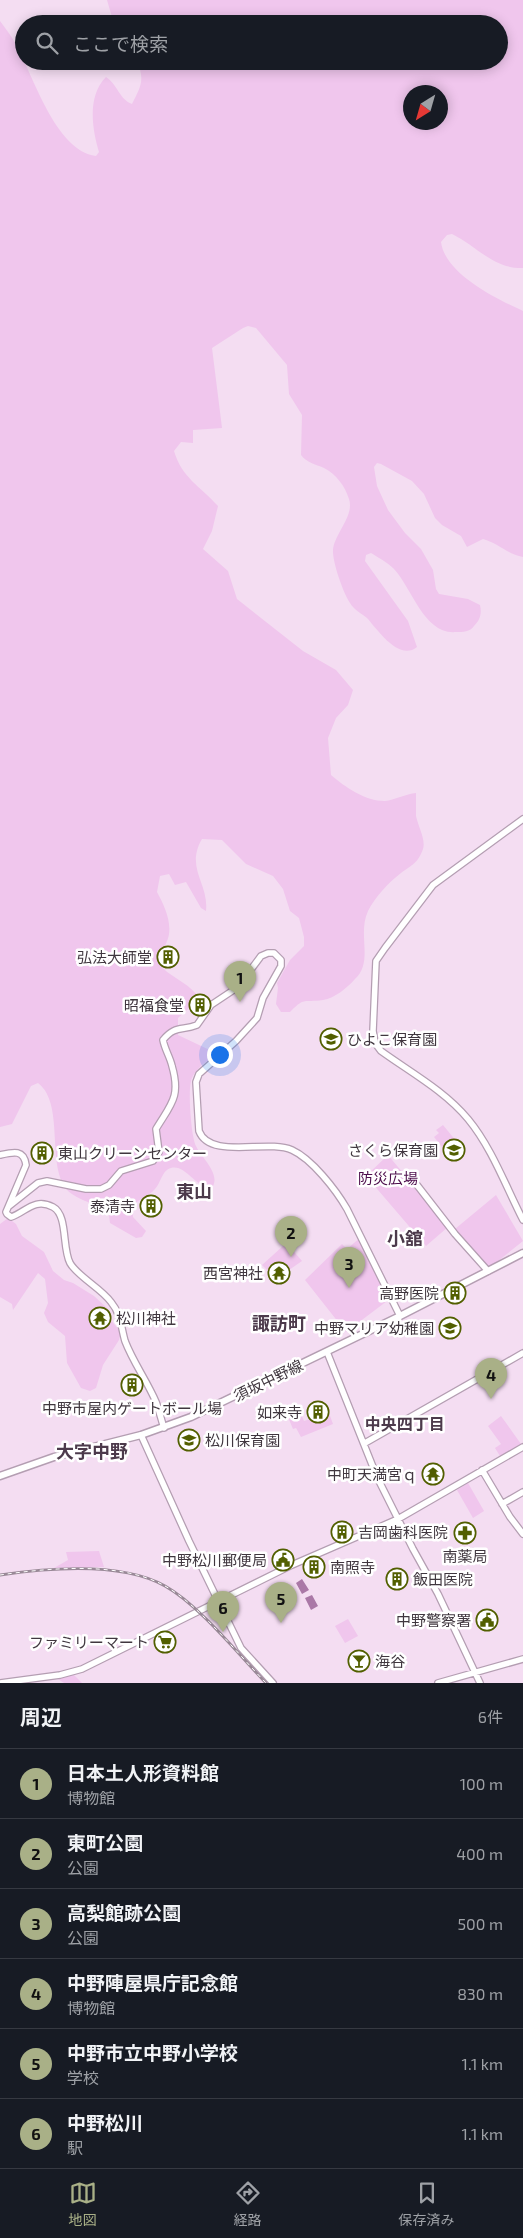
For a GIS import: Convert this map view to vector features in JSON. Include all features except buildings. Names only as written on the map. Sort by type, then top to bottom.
[{"type":"main road","name":"須坂中野線","points":[[0,1476],[54,1457],[164,1428],[327,1352],[523,1253]]},
{"type":"street","points":[[523,819],[433,885],[376,960],[373,1031],[375,1042],[381,1051],[435,1090],[467,1118],[478,1132],[523,1220]]},
{"type":"street","points":[[9,1206],[38,1183],[47,1181],[86,1189],[101,1189],[109,1185],[121,1171],[153,1161],[159,1152],[156,1129],[172,1106],[175,1093],[175,1075],[163,1040],[168,1033],[179,1027],[196,1025],[211,1005],[238,986],[261,956],[274,953],[281,960],[281,966],[263,998],[257,1018],[236,1041],[199,1074],[196,1082],[199,1131],[201,1136],[212,1145],[223,1147],[278,1146],[295,1151],[306,1159],[340,1198],[347,1209],[400,1316]]},
{"type":"street","points":[[0,1155],[14,1152],[21,1154],[25,1159],[26,1166],[6,1212],[11,1217],[27,1207],[38,1204],[51,1206],[58,1210],[61,1215],[65,1248],[71,1265],[101,1290],[115,1308],[123,1326],[125,1340],[156,1403],[164,1428]]},
{"type":"street","points":[[417,1185],[455,1234],[488,1271]]},
{"type":"street","points":[[327,1352],[377,1477],[438,1594],[480,1683]]},
{"type":"street","points":[[365,1443],[523,1353]]},
{"type":"street","points":[[141,1435],[241,1648],[272,1683]]},
{"type":"street","points":[[0,1683],[73,1672],[318,1553],[398,1518],[523,1447]]},
{"type":"street","points":[[482,1470],[523,1534]]},
{"type":"street","points":[[502,1504],[523,1492]]},
{"type":"street","points":[[438,1683],[523,1659]]},
{"type":"green space","points":[[107,0],[523,0],[523,268],[503,265],[494,261],[452,234],[447,235],[441,242],[445,254],[452,265],[462,275],[500,300],[523,311],[523,557],[483,539],[467,547],[461,536],[442,525],[435,518],[424,494],[412,481],[381,464],[377,463],[374,467],[377,486],[388,510],[405,533],[421,549],[433,570],[436,589],[439,594],[468,599],[480,605],[481,614],[476,624],[470,629],[461,632],[445,631],[435,626],[420,609],[401,577],[394,569],[371,553],[366,555],[365,561],[408,621],[417,647],[410,651],[396,647],[382,636],[367,618],[352,605],[339,579],[333,553],[336,540],[349,512],[349,499],[336,477],[324,468],[309,462],[301,455],[302,415],[289,394],[287,365],[256,328],[248,326],[243,328],[212,348],[222,428],[193,430],[193,443],[181,442],[174,451],[177,460],[187,475],[218,506],[212,531],[203,549],[228,571],[237,599],[303,651],[336,670],[353,690],[348,705],[336,718],[328,738],[331,775],[370,799],[385,801],[416,793],[416,816],[424,845],[417,861],[387,885],[374,900],[368,911],[364,929],[365,956],[361,972],[345,989],[336,995],[323,1000],[302,1002],[290,1012],[281,1012],[276,1004],[277,983],[290,960],[304,946],[304,937],[299,918],[290,911],[283,889],[273,876],[246,864],[222,840],[202,839],[197,849],[196,859],[206,901],[206,911],[201,908],[186,882],[175,885],[169,874],[160,876],[157,892],[169,922],[169,935],[158,963],[197,995],[196,1002],[178,1018],[178,1035],[218,1054],[195,1073],[191,1081],[190,1094],[191,1124],[194,1141],[212,1171],[214,1181],[213,1186],[202,1185],[182,1170],[177,1168],[168,1169],[155,1189],[133,1205],[133,1217],[146,1231],[142,1237],[136,1238],[110,1223],[108,1207],[80,1199],[72,1194],[63,1184],[56,1156],[51,1107],[47,1093],[38,1083],[31,1086],[12,1124],[0,1127],[0,21],[15,44],[15,70],[28,70],[57,126],[69,141],[81,151],[96,156],[99,152],[94,133],[93,113],[96,94],[106,77],[124,99],[132,104],[138,92],[141,78],[140,70],[508,70],[508,15],[111,15]]},
{"type":"green space","points":[[443,1125],[461,1147],[449,1156],[434,1137],[439,1133],[436,1130]]},
{"type":"green space","name":"防災広場","points":[[388,1155],[448,1227],[426,1246],[366,1176]]},
{"type":"green space","points":[[496,1195],[523,1241],[488,1269],[455,1229]]},
{"type":"green space","points":[[8,1218],[16,1224],[22,1236],[44,1252],[53,1271],[64,1280],[73,1283],[94,1296],[108,1309],[108,1317],[121,1332],[119,1340],[103,1365],[96,1388],[90,1391],[81,1388],[67,1363],[65,1336],[48,1322],[44,1313],[48,1303],[45,1279],[38,1273],[13,1310],[12,1304],[0,1297],[0,1224]]},
{"type":"green space","points":[[361,1237],[391,1298],[346,1332],[305,1280],[342,1244],[347,1249]]},
{"type":"green space","points":[[283,1246],[289,1246],[302,1261],[276,1279],[262,1265]]},
{"type":"green space","points":[[300,1412],[304,1421],[329,1413],[333,1424],[301,1437],[296,1428],[293,1429],[288,1417]]},
{"type":"green space","points":[[501,1416],[521,1444],[500,1456],[495,1448],[501,1444],[488,1426]]},
{"type":"green space","points":[[468,1483],[484,1511],[473,1518],[457,1490]]},
{"type":"green space","points":[[99,1551],[104,1567],[54,1568],[68,1560],[66,1552]]},
{"type":"green space","points":[[348,1619],[358,1636],[345,1643],[335,1626]]},
{"type":"green space","points":[[74,1675],[82,1683],[64,1683],[58,1679]]},
{"type":"shaded area","points":[[302,1579],[309,1590],[302,1594],[296,1583]]},
{"type":"shaded area","points":[[312,1595],[318,1606],[311,1610],[305,1598]]},
{"type":"railway","points":[[0,1575],[40,1570],[84,1568],[127,1573],[147,1578],[178,1594],[205,1617],[266,1683]]},
{"type":"place","name":"弘法大師堂","points":[[168,957]]},
{"type":"place","name":"日本土人形資料館","points":[[240,1002]]},
{"type":"place","name":"昭福食堂","points":[[200,1005]]},
{"type":"place","name":"ひよこ保育園","points":[[331,1039]]},
{"type":"place","name":"さくら保育園","points":[[454,1150]]},
{"type":"place","name":"東山クリーンセンター","points":[[42,1153]]},
{"type":"place","name":"泰清寺","points":[[151,1206]]},
{"type":"place","name":"東町公園","points":[[291,1257]]},
{"type":"place","name":"西宮神社","points":[[279,1273]]},
{"type":"place","name":"高梨館跡公園","points":[[349,1288]]},
{"type":"place","name":"高野医院","points":[[455,1293]]},
{"type":"place","name":"松川神社","points":[[100,1318]]},
{"type":"place","name":"中野マリア幼稚園","points":[[450,1328]]},
{"type":"place","name":"中野市屋内ゲートボール場","points":[[132,1385]]},
{"type":"place","name":"中野陣屋県庁記念館","points":[[491,1399]]},
{"type":"place","name":"如来寺","points":[[318,1412]]},
{"type":"place","name":"松川保育園","points":[[189,1440]]},
{"type":"place","name":"中町天満宮ｑ","points":[[433,1474]]},
{"type":"place","name":"吉岡歯科医院","points":[[342,1532]]},
{"type":"place","name":"南薬局","points":[[465,1533]]},
{"type":"place","name":"中野松川郵便局","points":[[283,1560]]},
{"type":"place","name":"南照寺","points":[[314,1567]]},
{"type":"place","name":"飯田医院","points":[[397,1579]]},
{"type":"place","name":"中野警察署","points":[[487,1620]]},
{"type":"place","name":"中野市立中野小学校","points":[[281,1623]]},
{"type":"place","name":"中野松川","points":[[223,1632]]},
{"type":"place","name":"ファミリーマート","points":[[165,1642]]},
{"type":"place","name":"海谷","points":[[359,1661]]},
{"type":"district","name":"東山","points":[[194,1191]]},
{"type":"district","name":"小舘","points":[[405,1238]]},
{"type":"district","name":"諏訪町","points":[[279,1323]]},
{"type":"district","name":"中央四丁目","points":[[405,1423]]},
{"type":"district","name":"大字中野","points":[[92,1451]]}]
